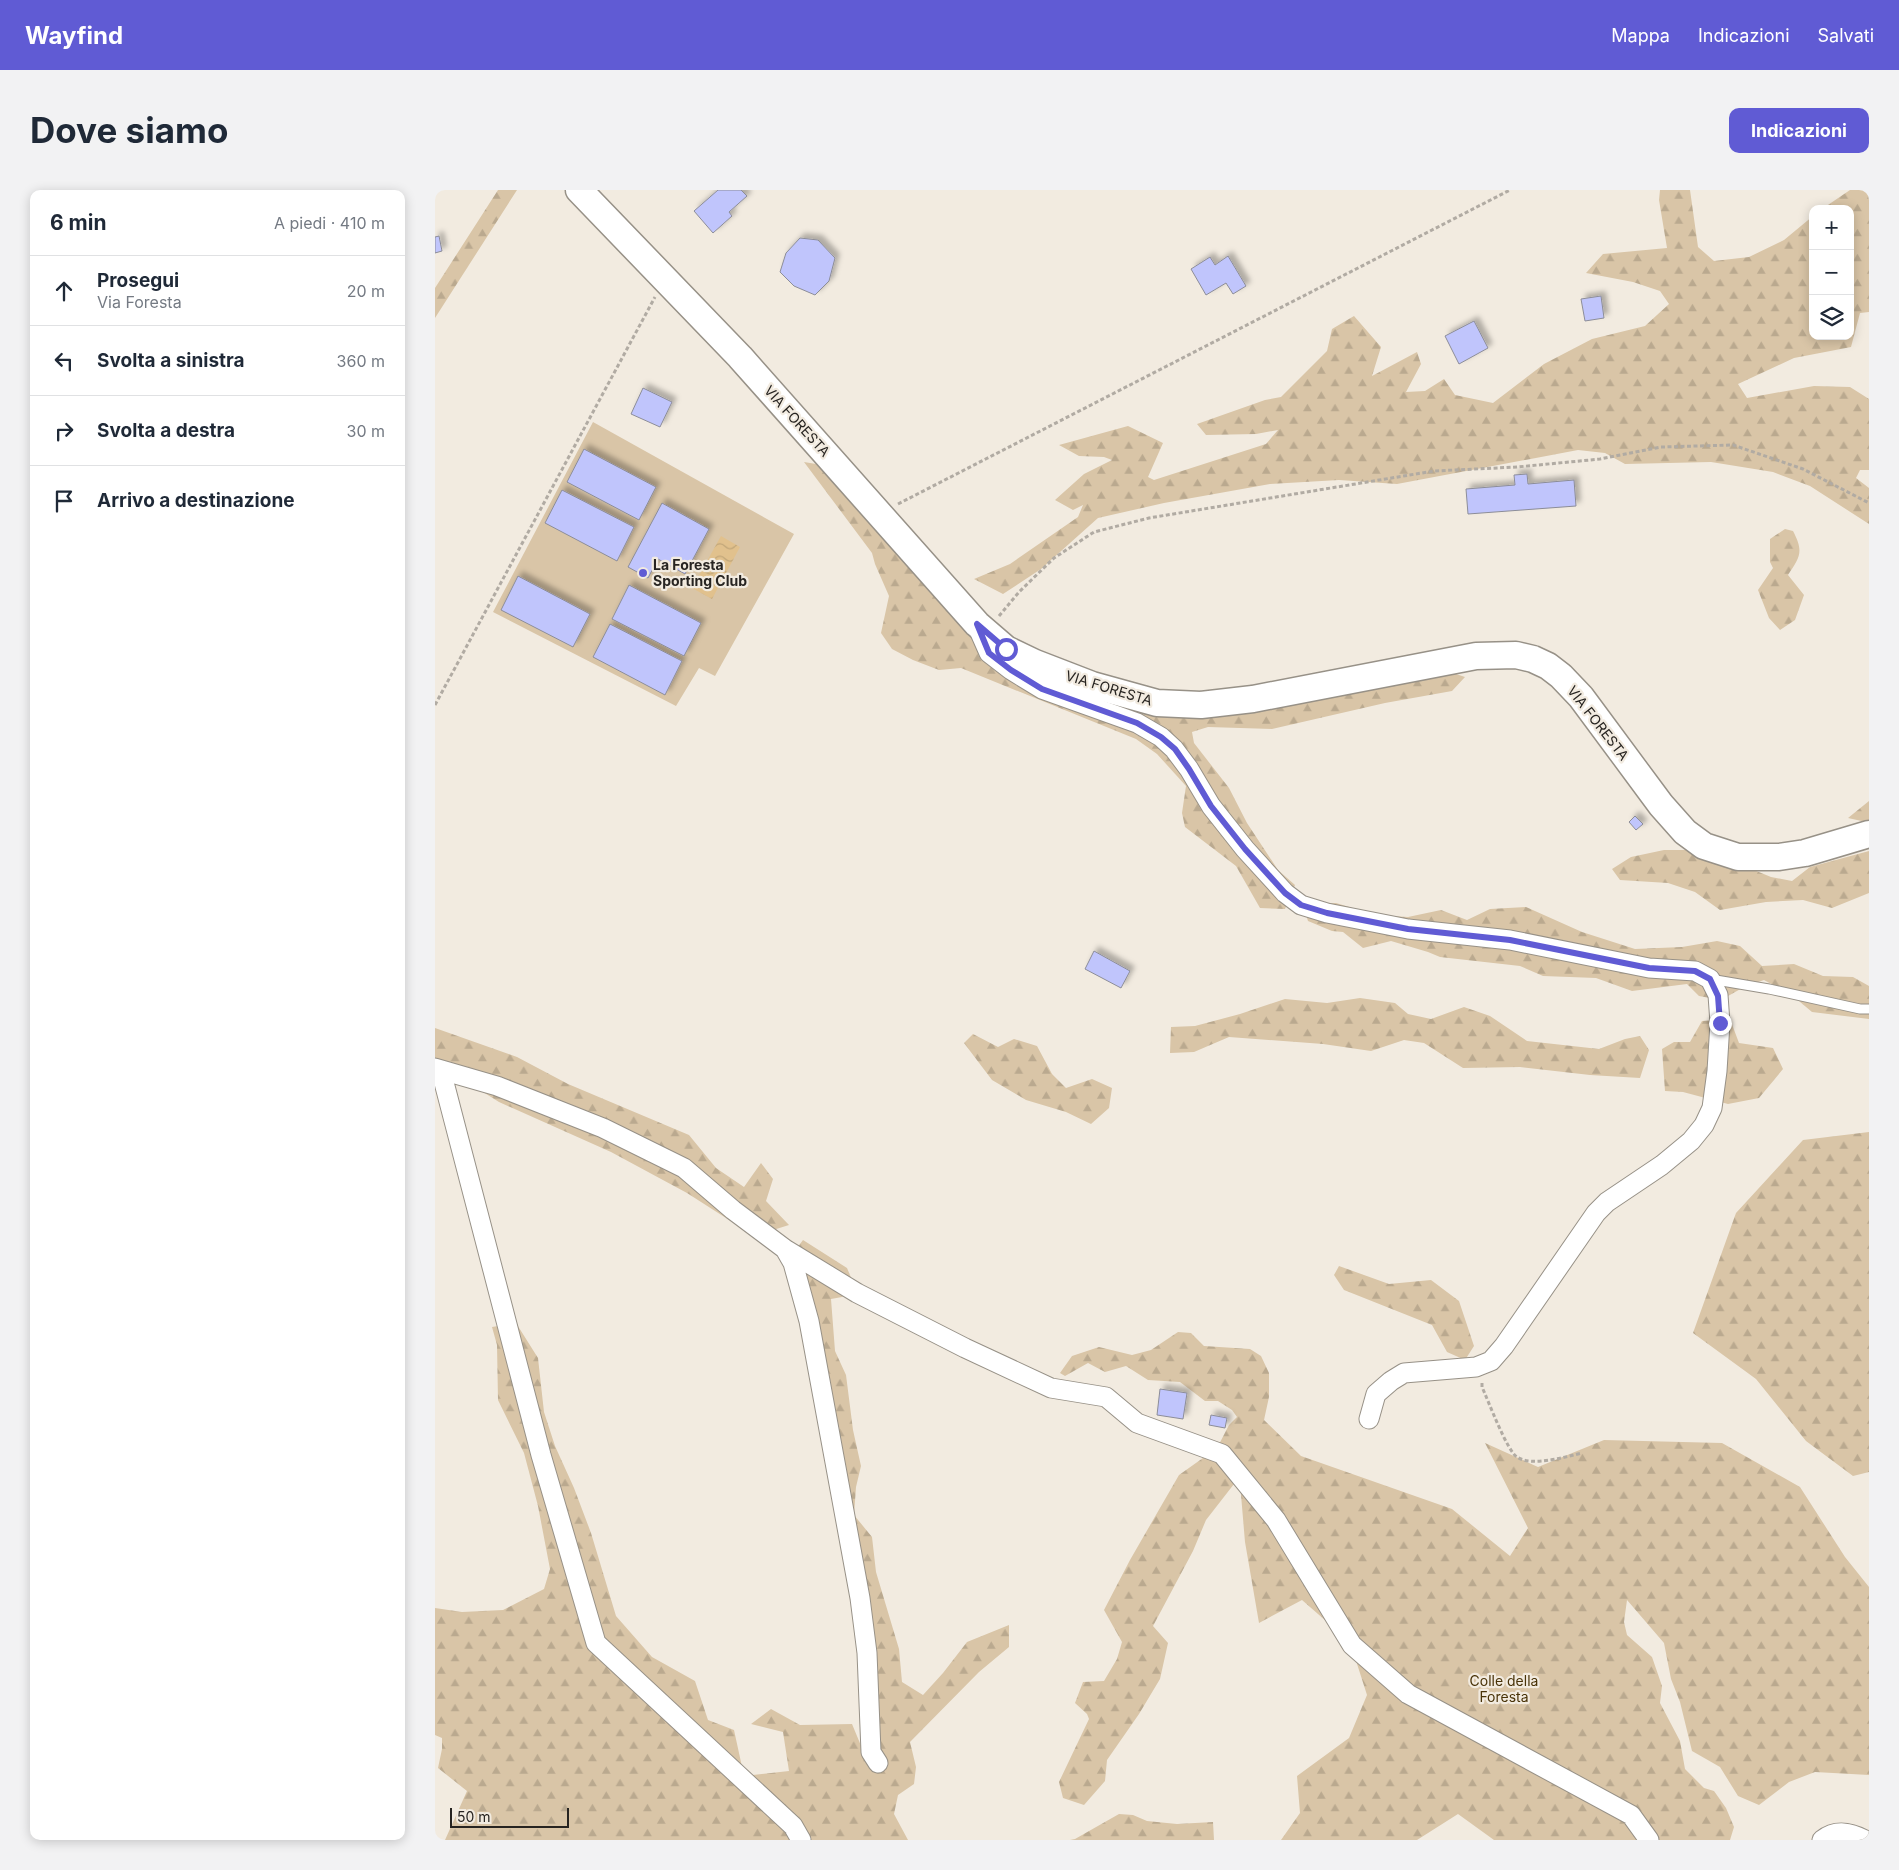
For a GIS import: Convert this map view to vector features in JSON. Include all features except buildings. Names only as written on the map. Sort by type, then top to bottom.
[{"type":"main road","name":"VIA FORESTA","points":[[579,190],[740,358],[977,624],[1006,649],[1035,663],[1092,685],[1157,703],[1201,705],[1253,699],[1476,656],[1515,655],[1533,659],[1549,666],[1561,676],[1581,697],[1661,805],[1685,832],[1704,846],[1738,856],[1779,857],[1805,853],[1869,834]]},
{"type":"street","points":[[977,624],[989,653],[1011,670],[1042,689],[1137,723],[1161,737],[1175,749],[1211,806],[1245,849],[1285,893],[1301,905],[1327,913],[1408,929],[1510,940],[1649,968],[1695,971],[1710,979],[1718,996],[1720,1023],[1717,1071],[1712,1108],[1704,1125],[1691,1141],[1662,1165],[1607,1202],[1596,1213],[1504,1346],[1491,1361],[1476,1367],[1404,1373],[1376,1394],[1369,1419]]},
{"type":"street","points":[[438,1069],[497,1086],[603,1128],[684,1168],[733,1210],[785,1248],[857,1293],[965,1348],[1051,1388],[1106,1397],[1137,1423],[1222,1454],[1276,1520],[1352,1645],[1408,1694],[1631,1815],[1649,1840]]},
{"type":"street","points":[[438,1069],[541,1455],[596,1643],[793,1826],[801,1840]]},
{"type":"street","points":[[785,1248],[793,1263],[809,1321],[843,1503],[860,1598],[867,1653],[871,1752],[878,1763]]},
{"type":"street","points":[[1822,1840],[1837,1832],[1853,1834],[1865,1840]]},
{"type":"lane","points":[[1710,979],[1869,1009]]},
{"type":"path","points":[[879,512],[912,499],[1510,190]]},
{"type":"path","points":[[435,706],[664,278]]},
{"type":"path","points":[[977,624],[998,616],[1019,592],[1054,558],[1093,532],[1149,518],[1434,470],[1517,467],[1600,459],[1661,447],[1733,446],[1803,469],[1869,503]]},
{"type":"path","points":[[1482,1364],[1482,1387],[1509,1447],[1517,1457],[1548,1461],[1582,1454]]},
{"type":"green space","points":[[498,190],[517,190],[435,318],[435,288]]},
{"type":"green space","points":[[1660,190],[1690,190],[1698,247],[1714,261],[1749,257],[1784,240],[1809,219],[1809,340],[1853,340],[1851,347],[1794,358],[1738,384],[1747,398],[1814,386],[1850,387],[1869,399],[1869,470],[1860,470],[1856,478],[1869,488],[1869,524],[1810,486],[1773,472],[1711,462],[1625,464],[1605,453],[1578,450],[1397,484],[1339,480],[1270,484],[1164,503],[1098,518],[1041,569],[1003,594],[974,579],[1010,564],[1078,517],[1083,505],[1073,510],[1055,500],[1084,474],[1112,460],[1104,457],[1079,456],[1059,445],[1128,426],[1163,443],[1148,477],[1154,480],[1266,444],[1278,430],[1256,434],[1206,435],[1197,424],[1265,400],[1281,397],[1327,351],[1332,329],[1354,316],[1381,347],[1372,376],[1417,352],[1421,364],[1406,392],[1425,391],[1444,379],[1455,395],[1493,403],[1544,364],[1592,339],[1645,326],[1669,304],[1660,291],[1633,282],[1586,273],[1603,254],[1667,248],[1659,200]]},
{"type":"green space","points":[[1850,190],[1869,190],[1869,312],[1860,313],[1854,336],[1854,205],[1828,205]]},
{"type":"green space","name":"La Foresta Sporting Club","points":[[593,422],[794,534],[715,676],[699,668],[676,706],[493,612]]},
{"type":"green space","points":[[804,462],[816,464],[924,580],[982,647],[1119,707],[1257,709],[1450,672],[1465,677],[1452,691],[1385,703],[1272,729],[1208,727],[1192,732],[1194,743],[1229,788],[1247,823],[1278,870],[1295,885],[1285,909],[1260,908],[1236,866],[1185,827],[1182,813],[1186,786],[1157,754],[1136,739],[961,668],[939,670],[892,649],[881,633],[889,596],[872,553]]},
{"type":"green space","points":[[1785,529],[1793,531],[1799,544],[1798,559],[1788,575],[1804,595],[1795,620],[1780,630],[1769,618],[1758,590],[1773,568],[1770,562],[1770,539]]},
{"type":"green space","points":[[1869,801],[1869,822],[1848,818]]},
{"type":"green space","points":[[1664,850],[1700,850],[1771,877],[1792,881],[1810,867],[1869,851],[1869,893],[1832,908],[1803,900],[1766,902],[1720,910],[1695,892],[1668,883],[1620,880],[1612,869],[1631,857]]},
{"type":"green space","points":[[1336,903],[1376,915],[1408,917],[1441,910],[1467,920],[1490,909],[1526,907],[1582,932],[1635,949],[1682,947],[1717,941],[1740,946],[1762,966],[1794,964],[1823,976],[1853,977],[1869,986],[1869,1019],[1812,1012],[1793,996],[1764,980],[1744,987],[1721,1000],[1699,996],[1687,984],[1632,991],[1596,978],[1543,976],[1520,966],[1440,957],[1391,941],[1363,948],[1343,932],[1332,931],[1308,921],[1306,915],[1311,904]]},
{"type":"green space","points":[[1360,998],[1395,1003],[1408,1014],[1431,1019],[1464,1007],[1490,1016],[1527,1041],[1599,1049],[1625,1039],[1640,1036],[1649,1050],[1640,1078],[1590,1075],[1520,1067],[1463,1068],[1424,1043],[1404,1040],[1371,1051],[1323,1044],[1229,1037],[1194,1052],[1170,1053],[1171,1027],[1195,1026],[1285,999],[1327,1003]]},
{"type":"green space","points":[[1730,1019],[1739,1043],[1773,1048],[1783,1069],[1759,1098],[1728,1104],[1683,1092],[1665,1091],[1662,1049],[1674,1042],[1690,1042],[1702,1021]]},
{"type":"green space","points":[[435,1028],[517,1057],[568,1084],[689,1135],[716,1168],[744,1187],[761,1163],[773,1179],[766,1201],[789,1225],[754,1236],[687,1193],[611,1152],[499,1102],[459,1077],[435,1066]]},
{"type":"green space","points":[[973,1034],[998,1047],[1014,1039],[1037,1046],[1052,1074],[1066,1088],[1092,1079],[1112,1088],[1109,1108],[1091,1124],[1066,1112],[1026,1100],[992,1080],[964,1043]]},
{"type":"green space","points":[[1869,1132],[1869,1472],[1853,1476],[1806,1441],[1756,1379],[1693,1333],[1736,1213],[1803,1140]]},
{"type":"green space","points":[[803,1240],[847,1268],[855,1287],[842,1297],[831,1299],[835,1351],[846,1375],[853,1430],[861,1466],[856,1487],[854,1515],[872,1537],[876,1572],[899,1649],[902,1682],[923,1695],[967,1642],[1009,1625],[1009,1647],[979,1672],[910,1742],[916,1767],[914,1784],[898,1795],[894,1814],[908,1840],[445,1840],[467,1791],[438,1768],[442,1738],[435,1735],[435,1608],[462,1612],[503,1610],[544,1589],[550,1569],[538,1506],[524,1453],[498,1400],[497,1345],[492,1327],[516,1323],[538,1358],[544,1412],[555,1446],[591,1533],[616,1616],[652,1657],[695,1681],[708,1720],[734,1730],[744,1776],[789,1771],[783,1732],[751,1724],[771,1709],[800,1725],[852,1724],[869,1765],[881,1766],[820,1396],[799,1323],[789,1259]]},
{"type":"green space","points":[[1339,1266],[1389,1284],[1431,1280],[1459,1301],[1474,1346],[1465,1360],[1447,1352],[1432,1325],[1344,1290],[1334,1275]]},
{"type":"green space","name":"Colle della Foresta","points":[[1178,1332],[1191,1333],[1204,1346],[1250,1349],[1261,1356],[1269,1373],[1269,1397],[1264,1420],[1301,1456],[1452,1509],[1510,1556],[1528,1528],[1485,1443],[1538,1467],[1604,1440],[1722,1443],[1800,1487],[1845,1557],[1869,1587],[1869,1775],[1815,1772],[1789,1782],[1759,1805],[1738,1796],[1720,1767],[1692,1751],[1680,1702],[1671,1679],[1664,1643],[1627,1600],[1624,1622],[1627,1635],[1652,1657],[1662,1686],[1660,1703],[1680,1741],[1685,1769],[1704,1788],[1714,1791],[1726,1808],[1734,1827],[1730,1840],[1494,1840],[1458,1814],[1417,1840],[1281,1840],[1300,1813],[1297,1776],[1349,1738],[1367,1695],[1350,1642],[1302,1600],[1259,1623],[1245,1542],[1240,1483],[1234,1484],[1206,1520],[1193,1551],[1153,1626],[1168,1643],[1160,1679],[1139,1714],[1107,1760],[1105,1781],[1084,1805],[1063,1798],[1059,1782],[1089,1719],[1087,1714],[1075,1703],[1083,1682],[1104,1681],[1117,1659],[1122,1642],[1104,1610],[1130,1560],[1179,1475],[1203,1458],[1214,1454],[1229,1425],[1237,1417],[1232,1410],[1218,1401],[1205,1401],[1180,1382],[1148,1380],[1126,1366],[1105,1372],[1088,1363],[1065,1376],[1060,1373],[1072,1356],[1099,1347],[1132,1355],[1151,1350]]},
{"type":"green space","points":[[1119,1814],[1133,1815],[1147,1821],[1177,1824],[1213,1822],[1214,1840],[1070,1840]]},
{"type":"water","points":[[721,536],[740,547],[712,599],[692,588]]},
{"type":"place","name":"La Foresta Sporting Club","points":[[643,573]]},
{"type":"route","points":[[1006,649],[977,624],[989,653],[1011,670],[1042,689],[1137,723],[1161,737],[1175,749],[1211,806],[1245,849],[1285,893],[1301,905],[1327,913],[1408,929],[1510,940],[1649,968],[1695,971],[1710,979],[1718,996],[1720,1023]]}]
